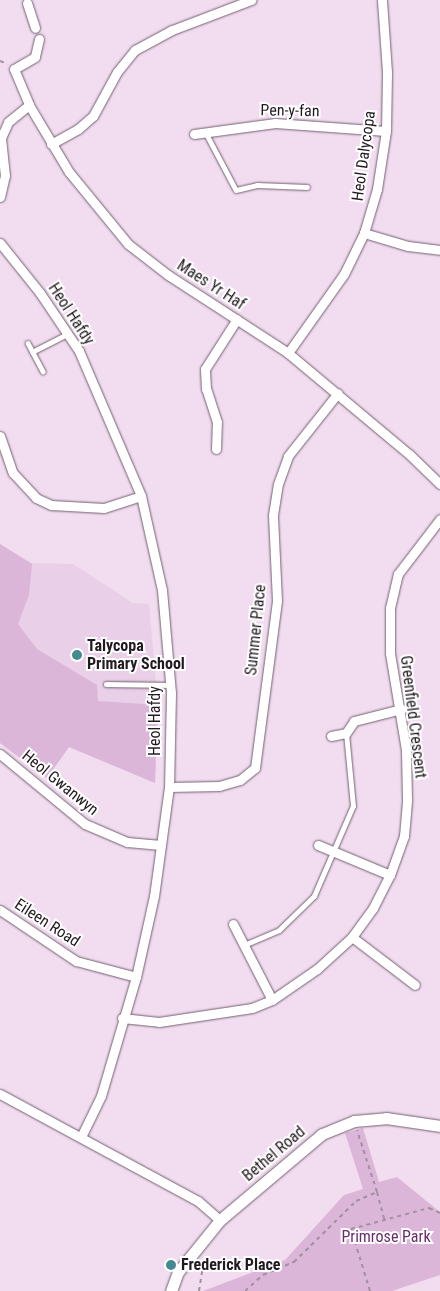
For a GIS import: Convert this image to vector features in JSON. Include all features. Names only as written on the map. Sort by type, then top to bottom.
[{"type":"street","points":[[51,144],[78,129],[92,116],[117,72],[135,50],[172,30],[251,0]]},
{"type":"street","name":"Heol Dalycopa","points":[[288,353],[344,274],[364,233],[377,189],[386,131],[387,72],[382,0]]},
{"type":"street","points":[[28,2],[35,28]]},
{"type":"street","name":"Maes Yr Haf","points":[[39,39],[35,57],[14,69],[30,105],[51,144],[90,200],[128,244],[168,275],[288,353],[338,393],[440,484]]},
{"type":"street","points":[[0,197],[5,176],[1,138],[8,122],[30,105]]},
{"type":"street","name":"Pen-y-fan","points":[[194,134],[275,123],[386,131]]},
{"type":"street","points":[[364,233],[408,246],[440,250]]},
{"type":"street","name":"Heol Hafdy","points":[[2,249],[79,351],[116,433],[141,496],[162,590],[171,685],[169,787],[154,896],[136,977],[122,1018],[101,1096],[82,1138]]},
{"type":"street","points":[[216,449],[217,422],[206,389],[205,369],[237,319]]},
{"type":"street","name":"Summer Place","points":[[169,787],[219,786],[240,780],[255,768],[277,601],[273,514],[278,484],[288,456],[338,393]]},
{"type":"street","points":[[0,436],[13,473],[36,498],[51,505],[84,510],[104,508],[141,496]]},
{"type":"street","name":"Greenfield Crescent","points":[[122,1018],[159,1022],[252,1008],[272,1000],[317,968],[352,937],[373,908],[390,875],[404,836],[408,799],[401,709],[390,653],[390,608],[398,574],[440,518]]},
{"type":"street","points":[[331,736],[346,733],[354,721],[401,709]]},
{"type":"street","name":"Heol Gwanwyn","points":[[0,754],[85,824],[127,842],[161,845]]},
{"type":"street","points":[[318,845],[390,875]]},
{"type":"street","name":"Eileen Road","points":[[0,910],[76,961],[136,977]]},
{"type":"street","points":[[233,924],[272,1000]]},
{"type":"street","points":[[352,937],[415,985]]},
{"type":"street","points":[[0,1094],[198,1201],[220,1220]]},
{"type":"street","name":"Bethel Road","points":[[171,1291],[178,1272],[220,1220],[322,1134],[354,1121],[386,1118],[440,1126]]},
{"type":"lane","points":[[205,132],[236,190],[258,185],[307,187]]},
{"type":"lane","points":[[32,352],[67,334]]},
{"type":"lane","points":[[28,343],[43,371]]},
{"type":"lane","points":[[106,684],[171,685]]},
{"type":"lane","points":[[244,945],[279,930],[309,902],[353,806],[346,733]]},
{"type":"path","points":[[354,1121],[385,1221]]},
{"type":"path","points":[[245,1291],[263,1275],[294,1262],[356,1201],[377,1192]]},
{"type":"path","points":[[370,1291],[351,1229],[373,1221],[378,1224],[429,1208],[440,1214]]},
{"type":"path","points":[[199,1291],[204,1254]]},
{"type":"shaded area","name":"Talycopa Primary School","points":[[0,544],[32,563],[73,564],[133,603],[149,604],[158,705],[155,783],[69,747],[47,778],[0,743]]},
{"type":"green space","points":[[0,544],[32,564],[29,595],[18,624],[37,649],[97,685],[98,701],[158,705],[155,783],[69,747],[47,778],[0,743]]},
{"type":"green space","name":"Primrose Park","points":[[363,1128],[379,1182],[397,1177],[440,1212],[440,1275],[392,1291],[203,1291],[285,1260],[344,1195],[363,1189],[345,1133]]},
{"type":"place","name":"Talycopa Primary School","points":[[77,655]]},
{"type":"place","name":"Frederick Place","points":[[171,1265]]}]
